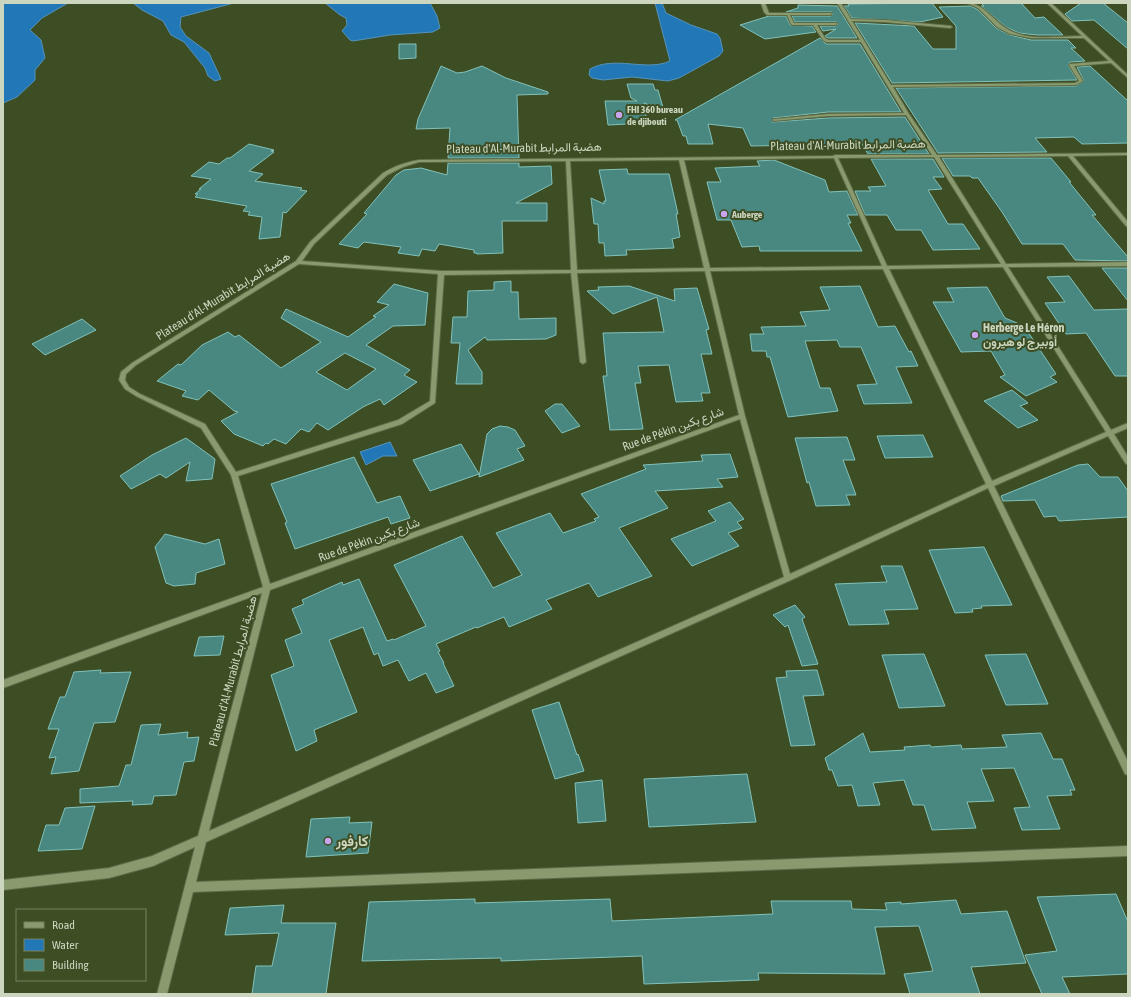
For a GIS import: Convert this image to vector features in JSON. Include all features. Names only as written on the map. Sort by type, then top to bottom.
[{"type":"street","points":[[763,3],[768,14],[831,14]]},
{"type":"street","points":[[839,3],[907,114],[935,155],[1128,462]]},
{"type":"street","points":[[969,3],[980,8],[1004,30],[1015,34],[1038,37],[1085,37]]},
{"type":"street","points":[[1049,3],[1128,77]]},
{"type":"street","points":[[788,14],[793,24],[836,24]]},
{"type":"street","points":[[850,20],[885,21],[950,27]]},
{"type":"street","points":[[815,25],[827,41],[862,41]]},
{"type":"street","points":[[890,86],[1076,84],[1081,81],[1071,65],[1112,62]]},
{"type":"street","points":[[1120,70],[1128,70]]},
{"type":"street","points":[[775,120],[835,115],[907,114]]},
{"type":"street","points":[[1069,154],[1128,225]]},
{"type":"street","name":"Plateau d'Al-Murabit هضبة المرابط","points":[[162,994],[190,887],[200,840],[266,588],[234,475],[204,426],[138,395],[127,388],[122,380],[123,373],[134,364],[298,262],[312,243],[385,174],[405,163],[419,160],[1128,154]]},
{"type":"street","points":[[835,156],[885,267],[989,485],[1128,770]]},
{"type":"street","points":[[681,158],[742,416],[788,578]]},
{"type":"street","points":[[568,159],[574,272],[583,362]]},
{"type":"street","points":[[298,262],[441,273],[1128,264]]},
{"type":"street","points":[[234,475],[400,422],[433,402],[441,273]]},
{"type":"street","name":"Rue de Pékin شارع بكين","points":[[3,684],[742,416]]},
{"type":"street","points":[[3,885],[109,873],[153,861],[788,578],[989,485],[1128,425]]},
{"type":"street","points":[[190,887],[1128,851]]},
{"type":"water","points":[[3,3],[68,3],[42,18],[30,30],[41,40],[45,58],[35,70],[35,80],[17,97],[3,103]]},
{"type":"water","points":[[133,3],[234,3],[181,17],[180,27],[186,36],[209,53],[221,79],[215,81],[208,76],[205,68],[184,42],[171,35],[163,21],[142,10]]},
{"type":"water","points":[[325,3],[430,3],[437,16],[440,28],[433,32],[390,35],[353,41],[350,40],[342,31],[347,25],[346,18]]},
{"type":"water","points":[[655,3],[662,3],[666,13],[691,25],[717,34],[720,38],[723,51],[719,56],[679,78],[668,81],[632,77],[603,80],[592,78],[589,75],[590,69],[600,65],[620,63],[651,65],[670,61]]},
{"type":"water","points":[[390,442],[397,456],[383,456],[366,465],[360,452]]},
{"type":"building","points":[[932,3],[943,17],[920,22],[852,18],[844,6],[849,6],[848,4]]},
{"type":"building","points":[[981,3],[1021,3],[1035,18],[1044,17],[1063,35],[1019,33],[1006,27],[981,6],[984,6]]},
{"type":"building","points":[[1081,3],[1103,3],[1128,23],[1128,49],[1094,20],[1072,21],[1065,14]]},
{"type":"building","points":[[798,5],[837,6],[857,38],[826,37],[825,36],[836,29],[823,31],[820,26],[836,26],[838,24],[837,22],[795,22],[792,16],[831,16],[833,14],[832,12],[786,12],[798,8]]},
{"type":"building","points":[[970,6],[977,9],[996,28],[1010,35],[1031,40],[1068,40],[1076,48],[1071,48],[1085,61],[1070,62],[1068,65],[1077,80],[892,83],[855,23],[914,26],[933,49],[956,49],[956,26],[939,7]]},
{"type":"building","points":[[769,16],[786,16],[790,25],[812,26],[816,32],[765,39],[740,25]]},
{"type":"building","points":[[820,38],[826,44],[860,44],[901,112],[828,112],[773,118],[772,122],[828,118],[905,117],[929,154],[868,154],[862,144],[751,146],[743,128],[708,124],[713,144],[688,144],[686,136],[683,136],[677,120],[675,120]]},
{"type":"building","points":[[399,44],[416,44],[416,58],[399,59]]},
{"type":"building","points":[[441,66],[457,73],[482,66],[506,78],[548,92],[548,94],[517,95],[519,158],[448,158],[450,128],[416,129],[418,119]]},
{"type":"building","points":[[1090,66],[1128,101],[1128,143],[1082,144],[1074,137],[1035,138],[1047,152],[938,153],[896,88],[1076,86],[1084,81],[1077,67]]},
{"type":"building","points":[[627,84],[653,84],[655,90],[658,90],[664,111],[644,103],[647,123],[608,125],[605,101],[637,101],[631,98]]},
{"type":"building","points":[[249,144],[274,150],[271,151],[274,152],[249,171],[263,174],[255,181],[302,188],[300,190],[307,191],[286,213],[283,212],[280,237],[259,239],[262,217],[248,215],[250,212],[243,211],[247,206],[195,197],[198,194],[195,194],[201,189],[199,189],[211,179],[191,176],[209,162],[219,164]]},
{"type":"building","points":[[942,158],[1051,158],[1096,215],[1092,215],[1128,257],[1128,261],[1075,260],[1063,244],[1022,244],[978,178],[972,178],[970,176],[953,176]]},
{"type":"building","points":[[871,159],[933,159],[944,177],[933,177],[942,189],[928,190],[948,224],[963,224],[980,249],[933,250],[921,230],[896,230],[887,215],[865,215],[855,191],[871,191],[868,187],[886,186]]},
{"type":"building","points":[[774,160],[825,180],[829,192],[847,191],[858,215],[847,215],[851,223],[848,223],[862,251],[760,251],[759,246],[742,247],[731,220],[717,220],[707,182],[721,182],[715,168],[760,166],[757,161]]},
{"type":"building","points":[[448,163],[519,163],[519,167],[551,166],[552,184],[516,203],[547,203],[547,221],[502,221],[503,253],[477,254],[474,253],[474,250],[439,244],[435,251],[422,249],[419,256],[398,253],[401,247],[364,242],[358,248],[339,244],[367,214],[364,213],[396,175],[404,170],[421,168],[447,175]]},
{"type":"building","points":[[627,169],[628,174],[669,174],[678,214],[676,214],[680,237],[672,239],[674,248],[626,250],[627,255],[605,256],[604,243],[599,243],[598,224],[594,224],[591,198],[604,204],[604,201],[606,201],[599,170]]},
{"type":"building","points":[[1102,268],[1128,268],[1128,301]]},
{"type":"building","points":[[1069,276],[1094,310],[1128,309],[1128,376],[1115,376],[1086,333],[1066,334],[1045,303],[1065,302],[1047,277]]},
{"type":"building","points":[[511,281],[511,292],[518,292],[519,319],[556,318],[556,335],[546,339],[487,340],[485,337],[468,350],[482,372],[482,384],[456,384],[460,343],[451,343],[453,317],[467,317],[468,291],[494,290],[494,282]]},
{"type":"building","points":[[394,284],[428,293],[425,325],[393,326],[366,345],[410,370],[404,375],[417,382],[384,405],[380,399],[363,407],[328,430],[317,423],[309,432],[301,429],[286,444],[274,439],[263,446],[234,434],[221,421],[238,412],[234,411],[209,390],[198,400],[182,396],[186,391],[157,381],[178,364],[181,365],[202,345],[228,332],[235,337],[239,335],[281,368],[321,342],[281,318],[286,309],[348,337],[376,317],[373,316],[389,305],[377,302]],"holes":[[[345,353],[376,369],[347,390],[316,372]]]},
{"type":"building","points":[[629,286],[675,301],[674,289],[697,288],[709,329],[706,330],[712,354],[701,354],[710,393],[701,393],[703,401],[676,402],[669,365],[638,366],[641,383],[635,383],[643,429],[610,430],[603,376],[607,376],[603,333],[664,332],[657,297],[613,314],[587,291],[599,290],[598,287]]},
{"type":"building","points":[[860,286],[878,327],[895,326],[909,352],[911,351],[918,366],[896,367],[912,403],[864,404],[857,385],[877,384],[861,347],[840,347],[837,340],[805,341],[820,388],[830,388],[838,411],[788,417],[770,357],[767,357],[766,351],[752,351],[750,334],[764,334],[761,327],[806,326],[800,312],[830,310],[820,287]]},
{"type":"building","points":[[987,287],[1005,318],[1024,326],[1056,374],[1050,377],[1057,382],[1026,396],[1000,377],[1005,375],[991,351],[961,352],[933,302],[954,302],[947,288]]},
{"type":"building","points":[[82,319],[96,330],[45,355],[32,344]]},
{"type":"building","points":[[1012,390],[1028,403],[1020,406],[1038,420],[1018,428],[984,401]]},
{"type":"building","points":[[555,404],[562,404],[580,426],[562,433],[545,411]]},
{"type":"building","points":[[500,426],[515,430],[525,446],[517,449],[524,460],[479,477],[487,434],[492,429]]},
{"type":"building","points":[[923,435],[933,457],[885,458],[877,436]]},
{"type":"building","points":[[847,437],[855,460],[843,460],[856,495],[846,495],[850,505],[816,506],[809,482],[807,483],[795,438]]},
{"type":"building","points":[[186,438],[215,459],[212,479],[186,481],[190,462],[166,478],[160,474],[131,489],[120,476],[152,455]]},
{"type":"building","points":[[461,444],[479,474],[430,491],[413,460]]},
{"type":"building","points":[[730,454],[738,477],[717,479],[723,487],[655,491],[668,508],[619,528],[652,576],[598,597],[589,583],[546,600],[552,609],[509,627],[504,617],[436,644],[440,651],[438,652],[454,686],[436,693],[426,673],[409,681],[398,660],[383,666],[378,653],[374,655],[363,627],[329,640],[357,712],[314,730],[317,741],[296,751],[271,675],[294,666],[285,640],[302,633],[292,609],[304,604],[302,600],[342,582],[343,585],[359,579],[387,641],[394,640],[426,626],[394,565],[462,536],[493,588],[522,575],[496,533],[550,513],[563,533],[596,521],[594,519],[599,517],[581,494],[646,469],[643,465],[703,461],[701,455]]},
{"type":"building","points":[[354,457],[377,503],[400,496],[410,518],[391,524],[388,517],[295,549],[285,523],[287,522],[271,484]]},
{"type":"building","points":[[1088,464],[1100,477],[1118,477],[1128,491],[1128,517],[1059,521],[1056,516],[1044,517],[1035,500],[1003,501],[1001,496],[1078,465]]},
{"type":"building","points":[[730,502],[744,519],[737,522],[742,528],[728,533],[739,546],[692,566],[671,539],[716,521],[708,511]]},
{"type":"building","points":[[165,534],[205,544],[219,539],[225,564],[196,573],[195,584],[174,586],[166,583],[155,547]]},
{"type":"building","points":[[984,547],[1012,605],[981,606],[982,608],[972,609],[973,612],[955,613],[929,550]]},
{"type":"building","points":[[881,566],[902,566],[918,609],[884,610],[889,624],[849,625],[835,584],[887,582]]},
{"type":"building","points":[[795,605],[805,617],[802,619],[818,664],[802,666],[788,625],[785,627],[773,615]]},
{"type":"building","points":[[224,636],[220,655],[194,656],[199,637]]},
{"type":"building","points":[[924,654],[945,706],[899,708],[882,655]]},
{"type":"building","points":[[1026,654],[1048,704],[1006,705],[985,655]]},
{"type":"building","points":[[101,670],[100,673],[131,672],[115,722],[94,723],[79,771],[51,774],[56,757],[49,758],[59,729],[48,729],[60,697],[65,697],[74,672]]},
{"type":"building","points":[[817,670],[824,695],[803,696],[815,745],[791,746],[776,678],[787,677],[786,671]]},
{"type":"building","points":[[559,702],[584,771],[555,779],[532,710]]},
{"type":"building","points":[[161,724],[158,735],[188,732],[187,738],[199,737],[194,761],[184,762],[176,795],[154,796],[152,804],[132,805],[133,801],[80,803],[80,789],[119,786],[126,765],[131,765],[141,725]]},
{"type":"building","points":[[863,733],[870,752],[905,750],[904,747],[930,745],[931,747],[961,745],[962,749],[1007,747],[1002,735],[1041,733],[1053,759],[1062,759],[1075,790],[1070,790],[1072,795],[1047,796],[1060,829],[1022,830],[1014,808],[1030,807],[1014,768],[981,769],[994,801],[967,802],[976,828],[932,830],[924,805],[913,805],[904,780],[873,783],[880,805],[858,806],[852,785],[838,786],[832,770],[829,770],[825,758]]},
{"type":"building","points":[[747,774],[756,822],[649,827],[644,779]]},
{"type":"building","points":[[602,780],[606,821],[578,823],[575,783]]},
{"type":"building","points":[[95,806],[82,849],[38,851],[46,825],[59,825],[65,808]]},
{"type":"building","points":[[350,817],[349,823],[372,822],[368,853],[306,857],[311,819]]},
{"type":"building","points":[[1116,894],[1128,922],[1128,974],[1062,977],[1070,994],[1042,994],[1025,955],[1057,951],[1037,897]]},
{"type":"building","points":[[475,899],[475,903],[610,899],[612,921],[773,914],[771,901],[851,901],[852,909],[887,910],[885,903],[901,902],[901,904],[956,900],[961,914],[1007,911],[1026,963],[971,967],[980,994],[910,994],[904,974],[933,971],[919,926],[875,927],[885,974],[758,973],[759,980],[644,984],[642,956],[501,961],[501,958],[362,961],[369,902]]},
{"type":"building","points":[[284,905],[281,923],[336,923],[326,994],[252,994],[256,966],[272,966],[279,933],[225,935],[230,908]]},
{"type":"place","name":"FHI 360 bureau de djibouti","points":[[619,115]]},
{"type":"place","name":"Auberge","points":[[724,214]]},
{"type":"place","name":"Herberge Le Héron أوبيرج لو هيرون","points":[[975,335]]},
{"type":"place","name":"كارفور","points":[[328,841]]}]
